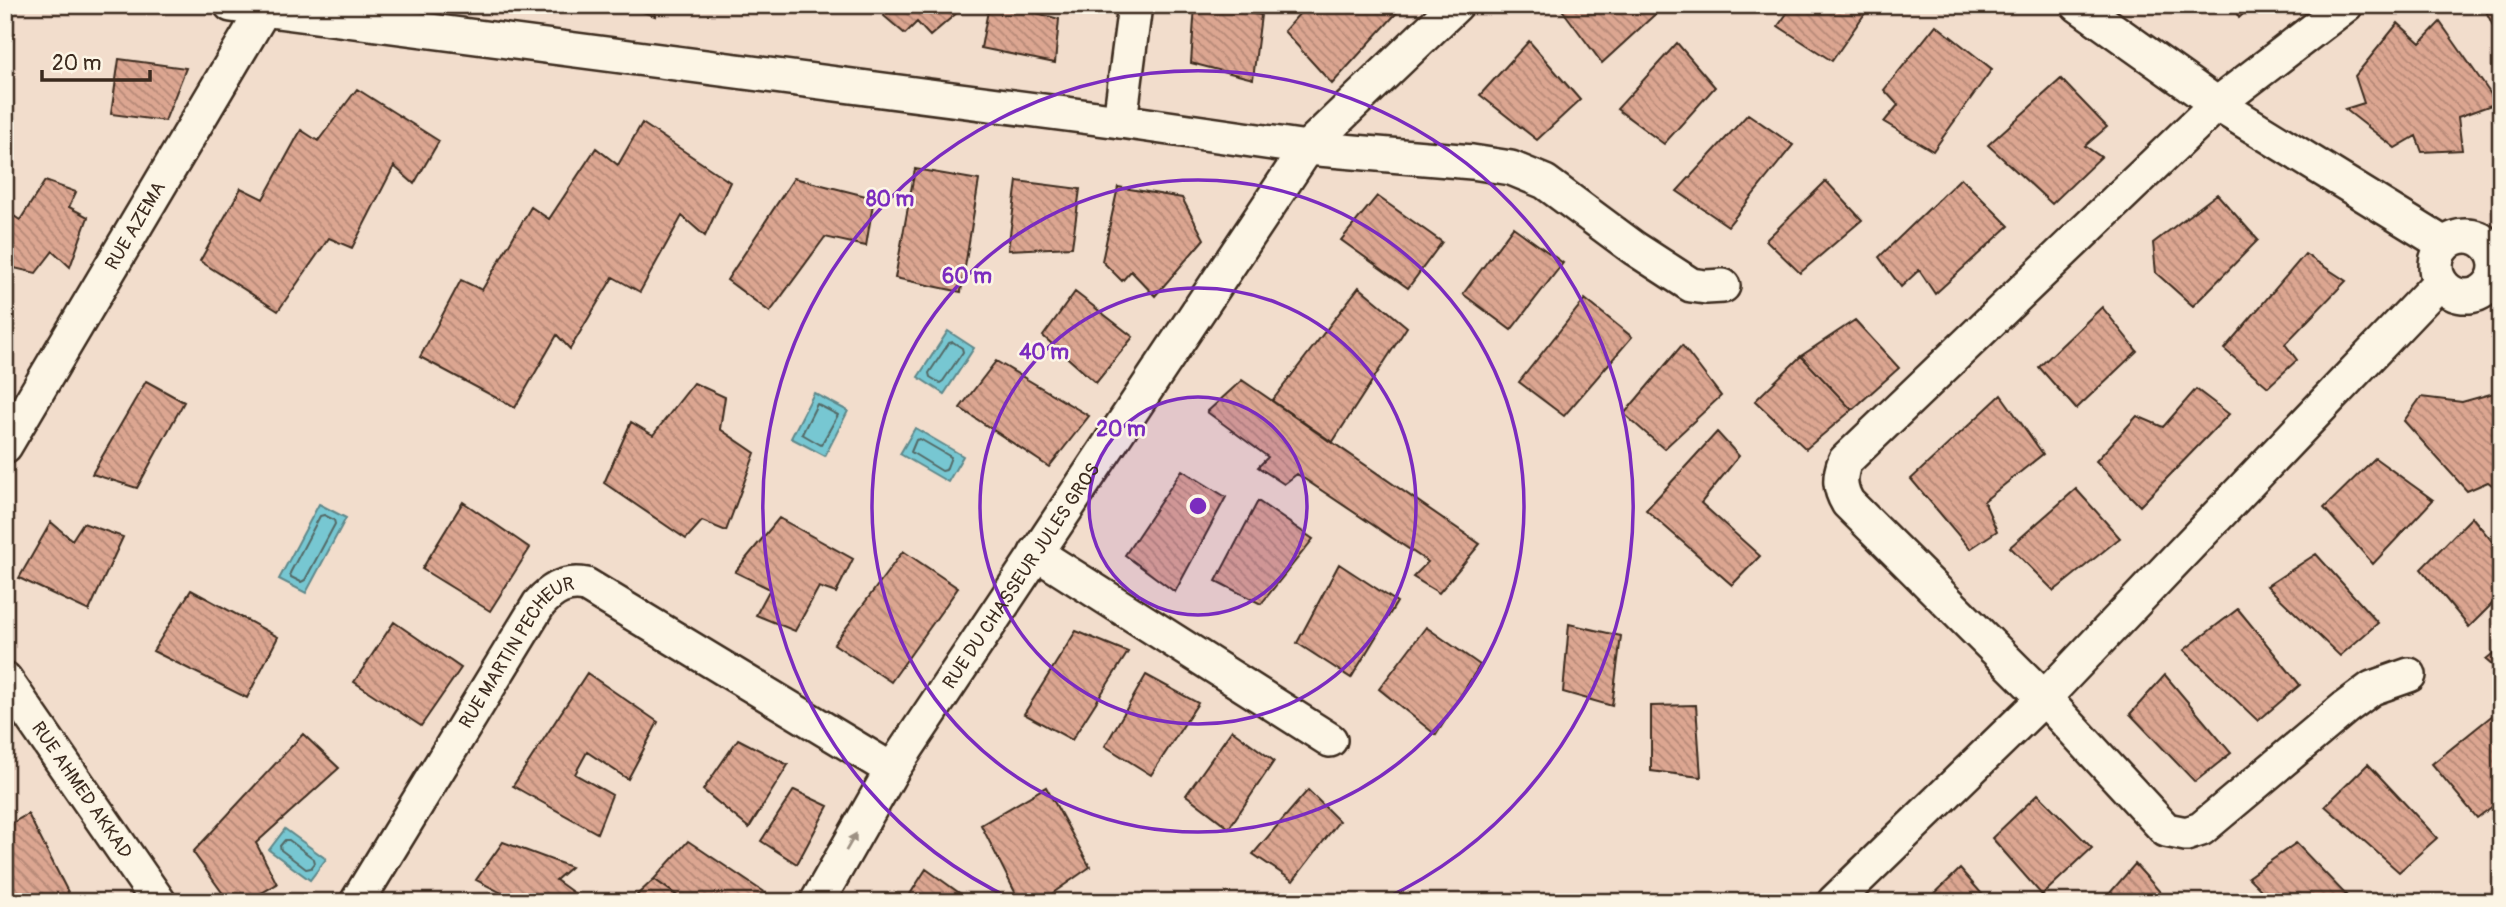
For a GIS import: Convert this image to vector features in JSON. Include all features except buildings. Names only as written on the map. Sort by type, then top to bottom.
[{"type":"street","points":[[231,5],[263,7],[1307,148],[1472,162],[1511,168],[1545,182],[1634,248],[1691,285],[1723,286]]},
{"type":"street","points":[[1120,121],[1135,5]]},
{"type":"street","name":"RUE DU CHASSEUR JULES GROS","points":[[817,902],[892,770],[1307,148],[1456,5]]},
{"type":"street","points":[[2078,5],[2217,104],[2444,244]]},
{"type":"street","points":[[2346,5],[2217,104],[1844,461],[1840,476],[1841,491],[1848,503],[2044,698],[2166,830],[2186,834],[2201,829],[2344,708],[2372,688],[2409,675]]},
{"type":"street","name":"RUE AZEMA","points":[[5,446],[263,7]]},
{"type":"street","points":[[2473,236],[2485,242],[2496,272],[2476,295],[2463,296],[2452,293],[2440,282],[2436,272],[2436,259],[2444,244],[2456,237],[2473,236]]},
{"type":"street","points":[[1834,902],[2044,698],[2440,282]]},
{"type":"street","points":[[1036,553],[1330,740]]},
{"type":"street","name":"RUE MARTIN PECHEUR","points":[[357,902],[539,604],[549,592],[574,583],[586,585],[598,592],[892,770]]},
{"type":"street","name":"RUE AHMED AKKAD","points":[[5,679],[159,902]]},
{"type":"water","points":[[948,331],[974,348],[944,394],[918,377]]},
{"type":"water","points":[[814,393],[848,411],[825,456],[791,438]]},
{"type":"water","points":[[915,428],[963,456],[948,482],[900,454]]},
{"type":"water","points":[[319,504],[346,518],[306,593],[279,579]]},
{"type":"water","points":[[285,829],[326,859],[310,880],[269,850]]}]
